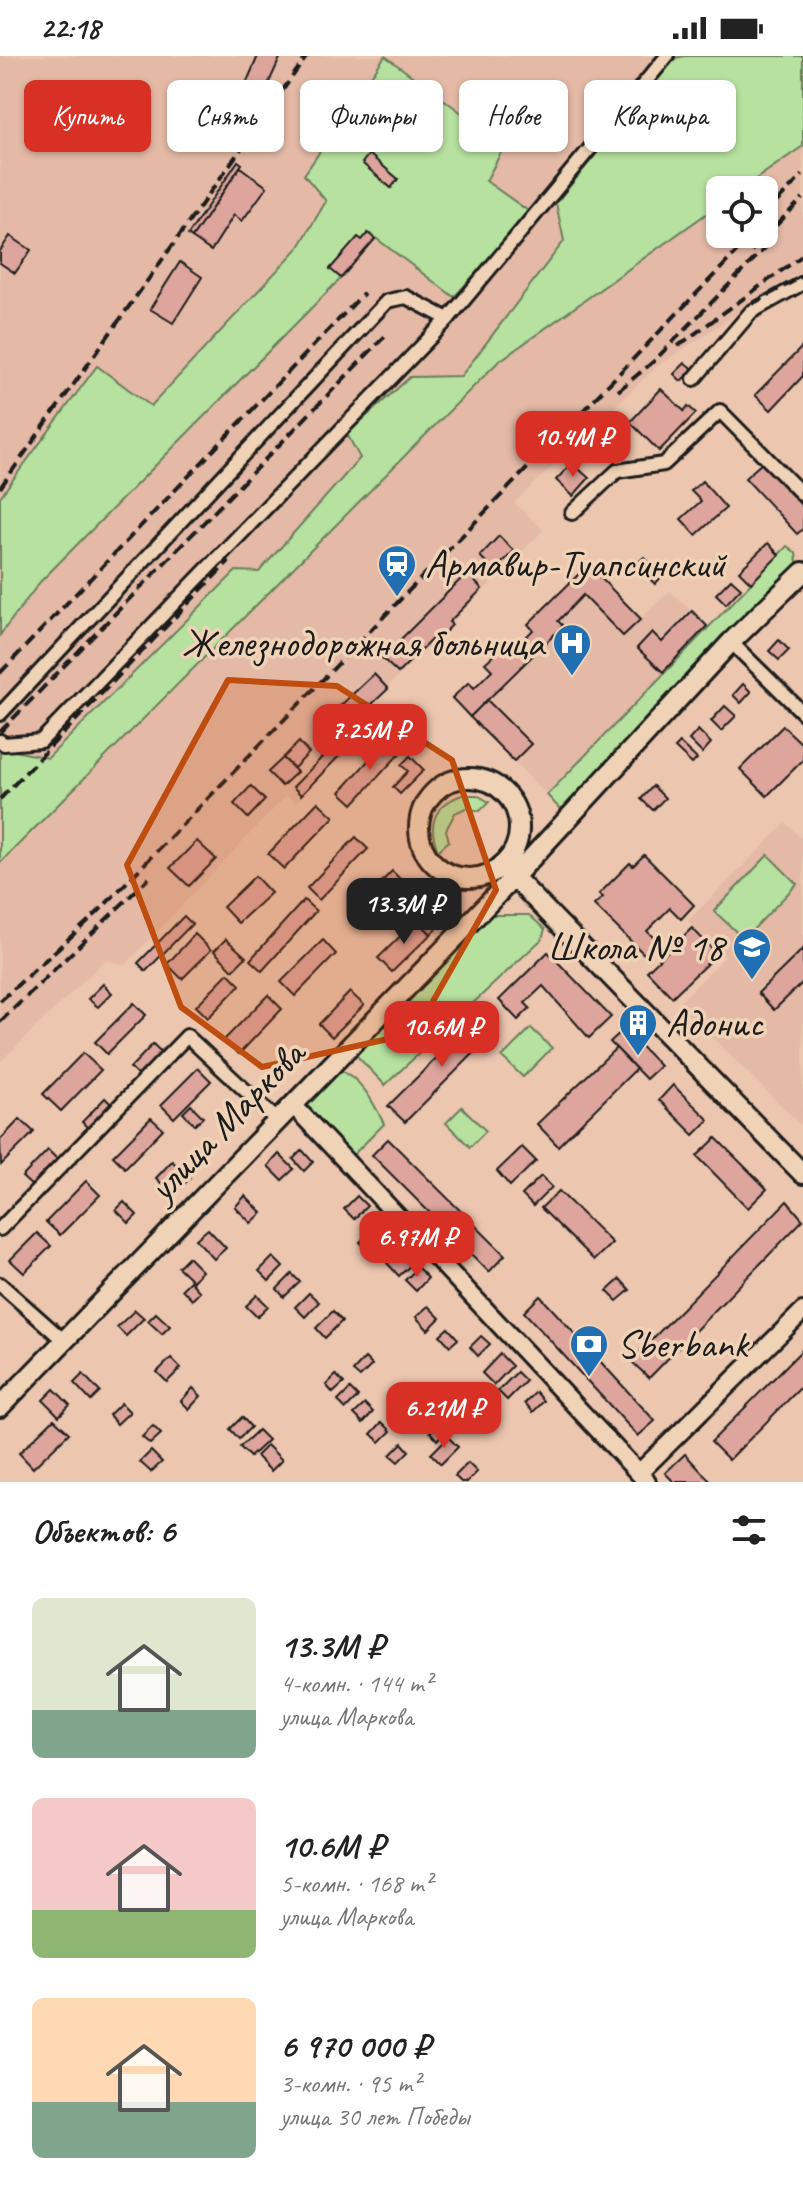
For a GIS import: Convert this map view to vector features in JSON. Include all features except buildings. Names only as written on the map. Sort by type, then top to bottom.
[{"type":"main road","name":"улица Маркова","points":[[0,1407],[293,1105],[508,871],[803,572]]},
{"type":"main road","points":[[462,778],[492,783],[505,793],[518,816],[519,830],[508,871],[474,878],[444,872],[432,863],[423,850],[419,819],[434,791],[462,778]]},
{"type":"main road","points":[[508,871],[803,1174]]},
{"type":"street","points":[[0,741],[4,744],[41,741],[448,319],[667,56]]},
{"type":"street","points":[[694,379],[751,312],[803,283]]},
{"type":"street","points":[[0,714],[387,301],[406,297],[448,319]]},
{"type":"street","points":[[572,513],[617,471],[664,464],[720,411],[803,495]]},
{"type":"street","points":[[731,642],[803,713]]},
{"type":"street","points":[[0,1229],[187,1036],[277,1120]]},
{"type":"street","points":[[293,1105],[643,1478],[803,1311]]},
{"type":"street","points":[[0,1284],[63,1340]]},
{"type":"highlighted area","points":[[228,680],[337,686],[452,760],[496,890],[415,1033],[262,1067],[181,1007],[127,865]]},
{"type":"shaded area","points":[[0,56],[803,56],[803,270],[657,366],[514,503],[543,530],[354,721],[373,721],[296,803],[286,796],[125,965],[105,960],[0,1062]]},
{"type":"shaded area","name":"Железнодорожная больница","points":[[588,565],[641,618],[670,591],[707,626],[547,795],[452,698],[469,682],[475,687],[492,670],[485,663],[510,640],[516,646],[533,630],[528,624]]},
{"type":"shaded area","name":"Школа № 18","points":[[786,823],[803,840],[803,1127],[678,1004],[725,957],[688,921]]},
{"type":"green space","points":[[385,56],[417,80],[369,80]]},
{"type":"green space","points":[[803,56],[803,146],[760,176],[706,176],[706,214],[498,362],[0,863],[0,748],[48,758],[236,571],[259,572],[360,458],[347,434],[410,377],[461,376],[564,241],[556,203],[598,152],[736,152],[736,80],[657,80],[675,58]]},
{"type":"green space","points":[[443,99],[459,111],[459,152],[501,152],[486,181],[531,213],[454,297],[369,233],[362,240],[358,237],[331,269],[341,278],[40,582],[0,635],[0,497],[97,366],[151,406],[299,247],[326,201],[304,175],[320,152],[443,152]]},
{"type":"green space","points":[[787,546],[796,553],[797,563],[568,807],[559,808],[547,795]]},
{"type":"green space","points":[[462,795],[477,795],[489,802],[480,811],[466,808],[455,813],[446,830],[449,841],[438,851],[433,832],[435,817],[445,804]]},
{"type":"green space","points":[[768,855],[797,884],[744,939],[714,911]]},
{"type":"green space","points":[[489,915],[529,915],[545,929],[542,939],[385,1085],[354,1053]]},
{"type":"green space","points":[[531,1028],[552,1048],[523,1077],[502,1057]]},
{"type":"green space","points":[[336,1069],[345,1072],[359,1084],[384,1124],[352,1156],[306,1110],[305,1099]]},
{"type":"green space","points":[[462,1107],[486,1131],[470,1147],[446,1123]]},
{"type":"railway","points":[[0,488],[307,56]]},
{"type":"railway","points":[[778,201],[803,175]]},
{"type":"railway","points":[[751,251],[803,198]]},
{"type":"railway","points":[[0,1001],[97,913],[740,248]]},
{"type":"railway","points":[[618,391],[654,361],[765,248]]},
{"type":"railway","points":[[678,346],[803,255]]},
{"type":"railway","points":[[752,304],[803,276]]},
{"type":"railway","points":[[0,673],[364,293]]},
{"type":"railway","points":[[0,732],[389,332]]},
{"type":"railway","points":[[0,799],[229,561]]},
{"type":"railway","points":[[0,1022],[149,878]]},
{"type":"place","name":"Армавир-Туапсинский","points":[[397,598]]},
{"type":"place","name":"Железнодорожная больница","points":[[572,677]]},
{"type":"place","name":"Школа № 18","points":[[752,981]]},
{"type":"place","name":"Адонис","points":[[638,1057]]},
{"type":"place","name":"Sberbank","points":[[589,1378]]}]
